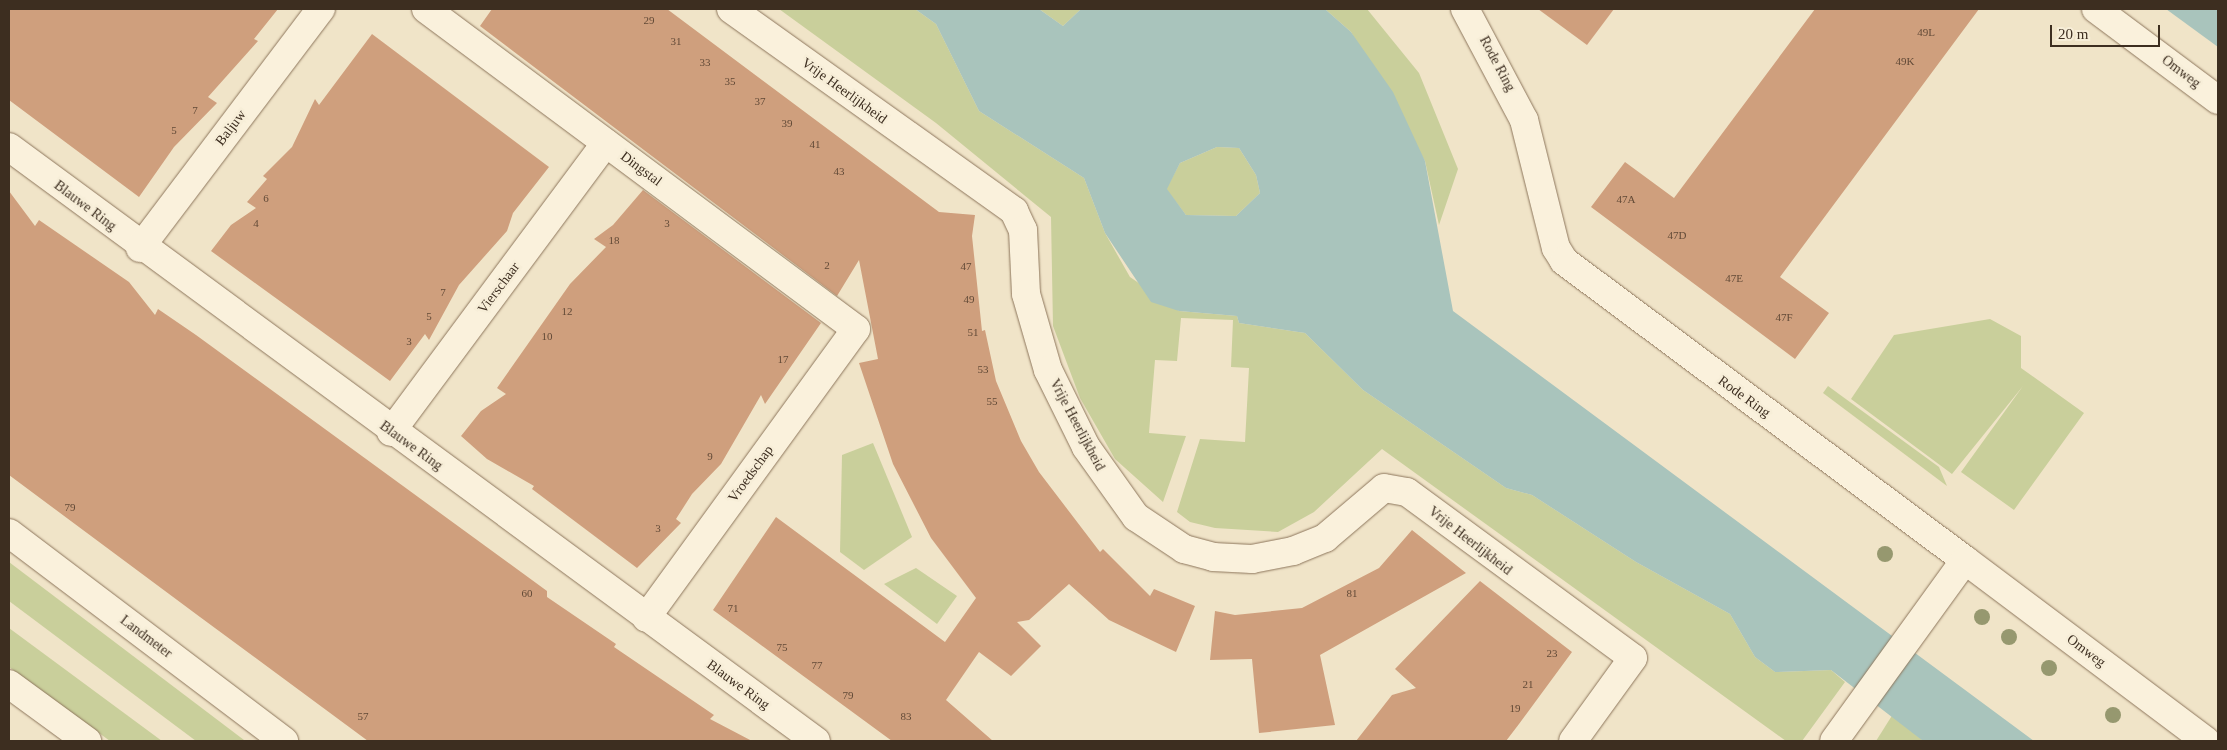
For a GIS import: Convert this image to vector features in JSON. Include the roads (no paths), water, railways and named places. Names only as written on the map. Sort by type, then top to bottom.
[{"type":"street","name":"Baljuw","points":[[140,248],[321,9]]},
{"type":"street","name":"Dingstal","points":[[426,9],[856,329]]},
{"type":"street","name":"Vrije Heerlijkheid","points":[[731,9],[1014,211],[1023,230],[1026,294],[1048,370],[1086,448],[1110,484],[1136,517],[1159,535],[1214,557],[1252,559],[1293,551],[1325,538],[1376,493],[1395,486],[1633,658],[1573,741]]},
{"type":"street","name":"Rode Ring","points":[[1465,9],[1524,120],[1556,248],[1564,261],[1965,560]]},
{"type":"street","name":"Omweg","points":[[2096,9],[2218,100]]},
{"type":"street","name":"Vierschaar","points":[[391,432],[606,143]]},
{"type":"street","name":"Blauwe Ring","points":[[9,148],[140,248],[816,741]]},
{"type":"street","name":"Vroedschap","points":[[646,618],[856,329]]},
{"type":"street","name":"Landmeter","points":[[9,533],[274,738]]},
{"type":"street","points":[[1834,741],[1965,560]]},
{"type":"street","name":"Omweg","points":[[1965,560],[2206,741]]},
{"type":"street","points":[[9,684],[87,741]]},
{"type":"water","points":[[915,9],[1039,9],[1063,26],[1081,9],[1325,9],[1351,32],[1393,92],[1425,161],[1453,311],[2034,741],[1923,741],[1831,670],[1775,672],[1755,657],[1730,614],[1636,562],[1532,495],[1506,488],[1363,390],[1305,333],[1239,323],[1237,316],[1179,311],[1151,302],[1105,233],[1084,178],[979,111],[936,24]],"holes":[[[1217,147],[1239,148],[1256,175],[1260,193],[1236,216],[1186,215],[1167,189],[1180,163]]]},
{"type":"water","points":[[2166,9],[2218,9],[2218,47]]}]
